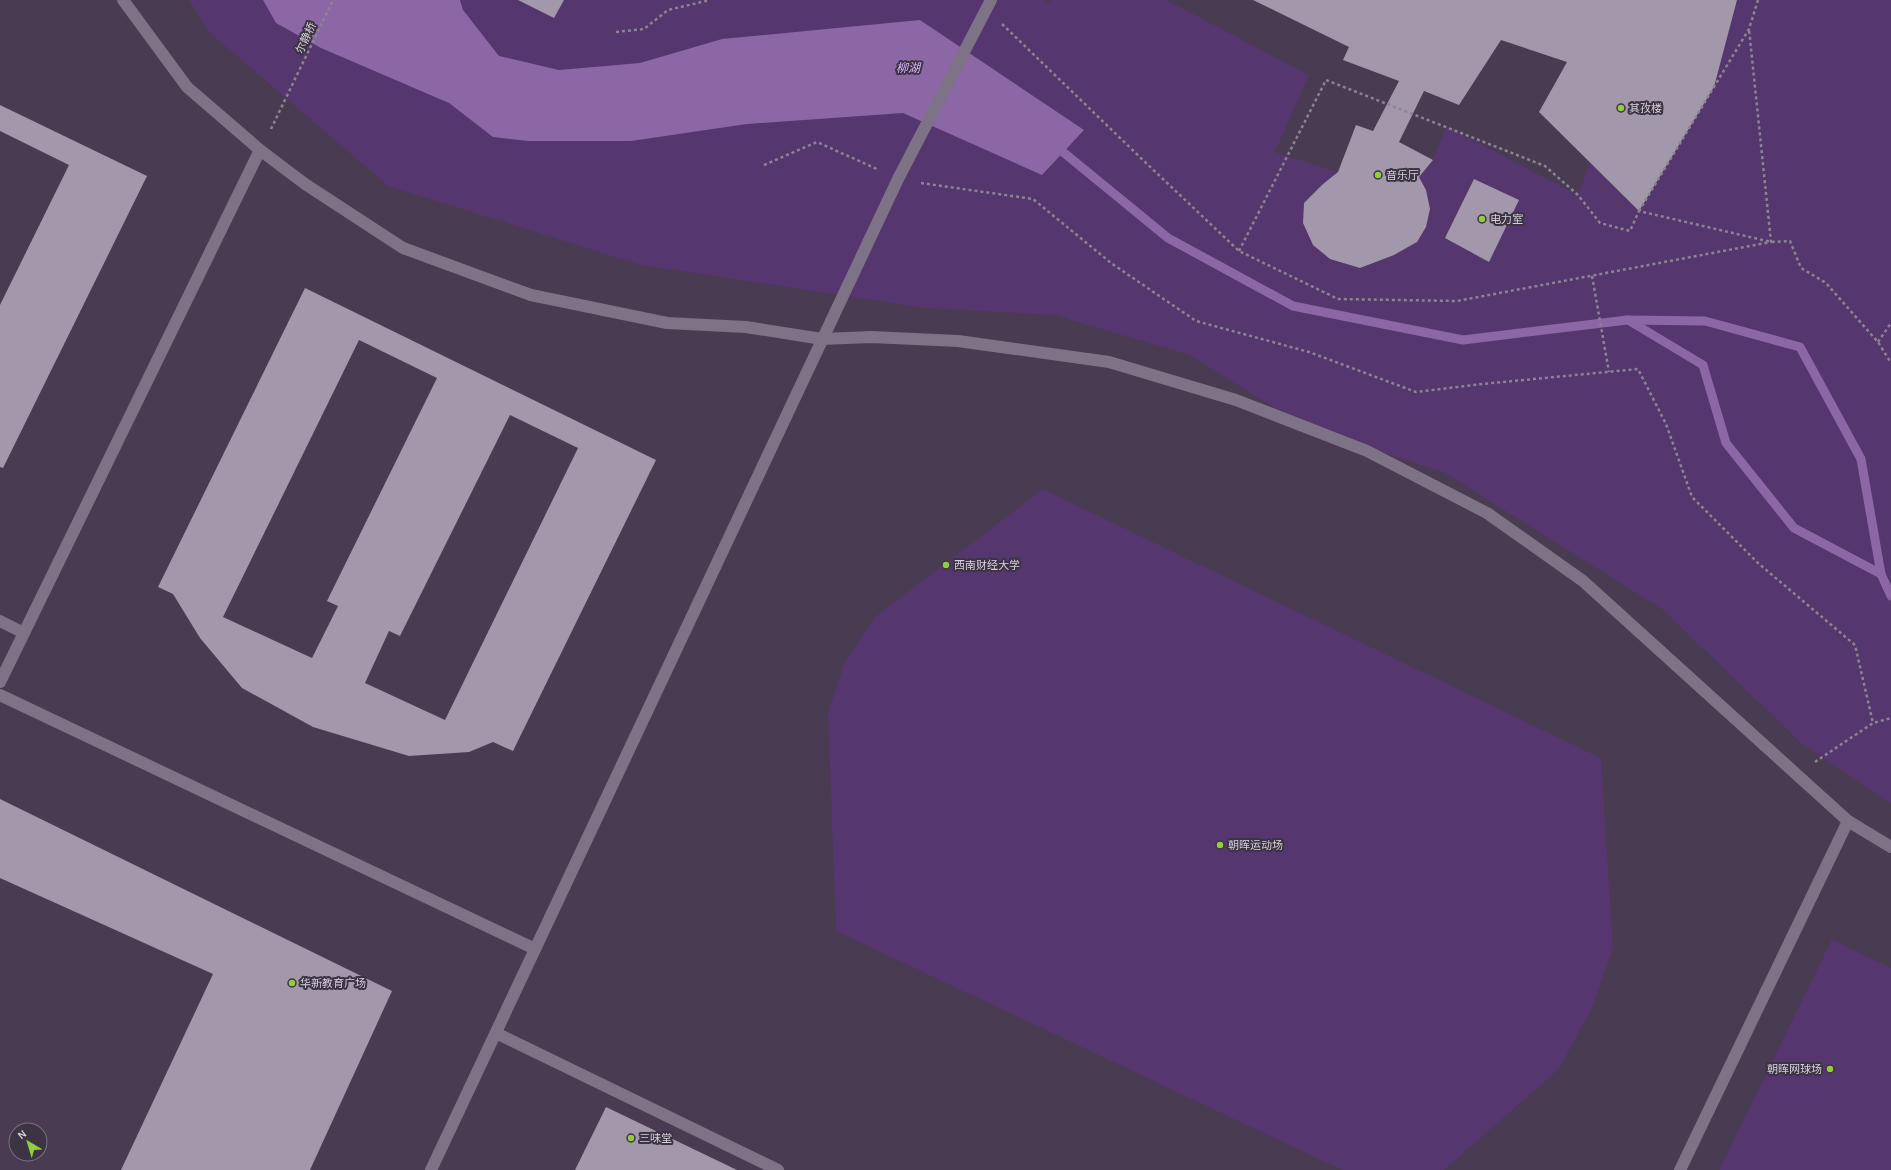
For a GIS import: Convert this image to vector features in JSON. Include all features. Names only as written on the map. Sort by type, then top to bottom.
[{"type":"street","points":[[123,0],[187,87],[260,150],[306,184],[403,248],[531,295],[666,323],[746,327],[822,340],[871,337],[958,340],[1109,362],[1236,400],[1367,451],[1487,513],[1583,581],[1848,821],[1891,847]]},
{"type":"street","points":[[431,1170],[898,179],[989,4]]},
{"type":"street","points":[[0,682],[260,150]]},
{"type":"street","points":[[0,621],[24,633]]},
{"type":"street","points":[[0,695],[535,949]]},
{"type":"street","points":[[1680,1170],[1848,821]]},
{"type":"street","points":[[496,1033],[778,1170]]},
{"type":"path","name":"尔静桥","points":[[260,150],[333,0]]},
{"type":"path","points":[[616,32],[644,29],[668,10],[710,0]]},
{"type":"path","points":[[1239,251],[1326,80],[1544,166],[1578,195],[1600,223],[1630,231],[1640,211],[1749,29],[1758,0]]},
{"type":"path","points":[[989,4],[1111,130],[1239,251],[1338,299],[1458,301],[1771,242],[1790,242],[1801,268],[1826,283],[1878,342],[1891,363]]},
{"type":"path","points":[[1749,29],[1771,242]]},
{"type":"path","points":[[764,165],[817,142],[898,179],[950,188],[1033,199],[1111,263],[1196,321],[1309,352],[1416,392],[1638,369],[1666,424],[1692,497],[1758,563],[1856,645],[1873,723]]},
{"type":"path","points":[[1640,211],[1771,242]]},
{"type":"path","points":[[1592,276],[1609,372]]},
{"type":"path","points":[[1878,342],[1891,323]]},
{"type":"path","points":[[1797,775],[1873,723],[1891,718]]},
{"type":"shaded area","name":"西南财经大学","points":[[0,0],[1891,0],[1891,1170],[0,1170]]},
{"type":"shaded area","points":[[189,0],[1045,0],[1049,3],[1051,0],[1167,0],[1309,75],[1275,152],[1338,172],[1323,184],[1304,203],[1303,223],[1313,245],[1330,259],[1360,268],[1394,255],[1417,242],[1426,227],[1430,209],[1426,190],[1419,177],[1433,160],[1446,126],[1578,195],[1590,163],[1640,211],[1714,87],[1737,0],[1891,0],[1891,803],[1801,743],[1662,609],[1445,473],[1303,426],[1190,355],[1054,315],[925,308],[641,265],[388,186],[210,33]]},
{"type":"shaded area","name":"朝晖运动场","points":[[1043,489],[1601,758],[1613,948],[1592,1008],[1559,1069],[1444,1170],[1342,1170],[836,931],[828,713],[844,664],[875,617]]},
{"type":"shaded area","name":"朝晖网球场","points":[[1832,939],[1891,968],[1891,1170],[1719,1170]]},
{"type":"water","name":"柳湖","points":[[263,0],[460,0],[463,10],[499,56],[559,70],[640,63],[722,39],[920,20],[1084,130],[1042,175],[903,113],[747,124],[631,141],[528,141],[493,137],[449,103],[321,48],[276,23]]},
{"type":"building","points":[[518,0],[564,0],[554,18]]},
{"type":"building","name":"其孜楼","points":[[1253,0],[1737,0],[1714,87],[1639,211],[1539,112],[1567,62],[1501,40],[1459,105],[1424,91],[1399,142],[1433,160],[1419,177],[1426,190],[1430,209],[1426,227],[1417,242],[1394,255],[1360,268],[1330,259],[1313,245],[1303,223],[1304,203],[1323,184],[1338,172],[1356,125],[1373,131],[1399,81],[1343,60],[1349,47]]},
{"type":"building","points":[[0,105],[147,176],[3,468],[0,467],[0,305],[69,165],[0,131]]},
{"type":"building","name":"电力室","points":[[1474,179],[1519,200],[1489,262],[1445,238]]},
{"type":"building","points":[[305,288],[656,460],[513,751],[493,742],[469,752],[409,756],[313,727],[242,688],[200,638],[173,594],[158,587]],"holes":[[[359,340],[437,378],[327,601],[338,606],[312,658],[223,617]],[[510,415],[578,448],[445,720],[365,683],[389,631],[400,636]]]},
{"type":"building","name":"华新教育广场","points":[[0,799],[392,991],[310,1170],[121,1170],[213,974],[0,878]]},
{"type":"building","name":"三味堂","points":[[606,1107],[737,1170],[575,1170]]},
{"type":"waterway","points":[[1063,152],[1168,238],[1293,306],[1463,340],[1627,320],[1705,321],[1800,347],[1861,459],[1881,574],[1891,596]]},
{"type":"waterway","points":[[1628,320],[1703,365],[1726,443],[1794,528],[1881,574]]},
{"type":"place","name":"其孜楼","points":[[1621,108]]},
{"type":"place","name":"音乐厅","points":[[1378,175]]},
{"type":"place","name":"电力室","points":[[1482,219]]},
{"type":"place","name":"西南财经大学","points":[[946,565]]},
{"type":"place","name":"朝晖运动场","points":[[1220,845]]},
{"type":"place","name":"华新教育广场","points":[[292,983]]},
{"type":"place","name":"朝晖网球场","points":[[1830,1069]]},
{"type":"place","name":"三味堂","points":[[631,1138]]}]
